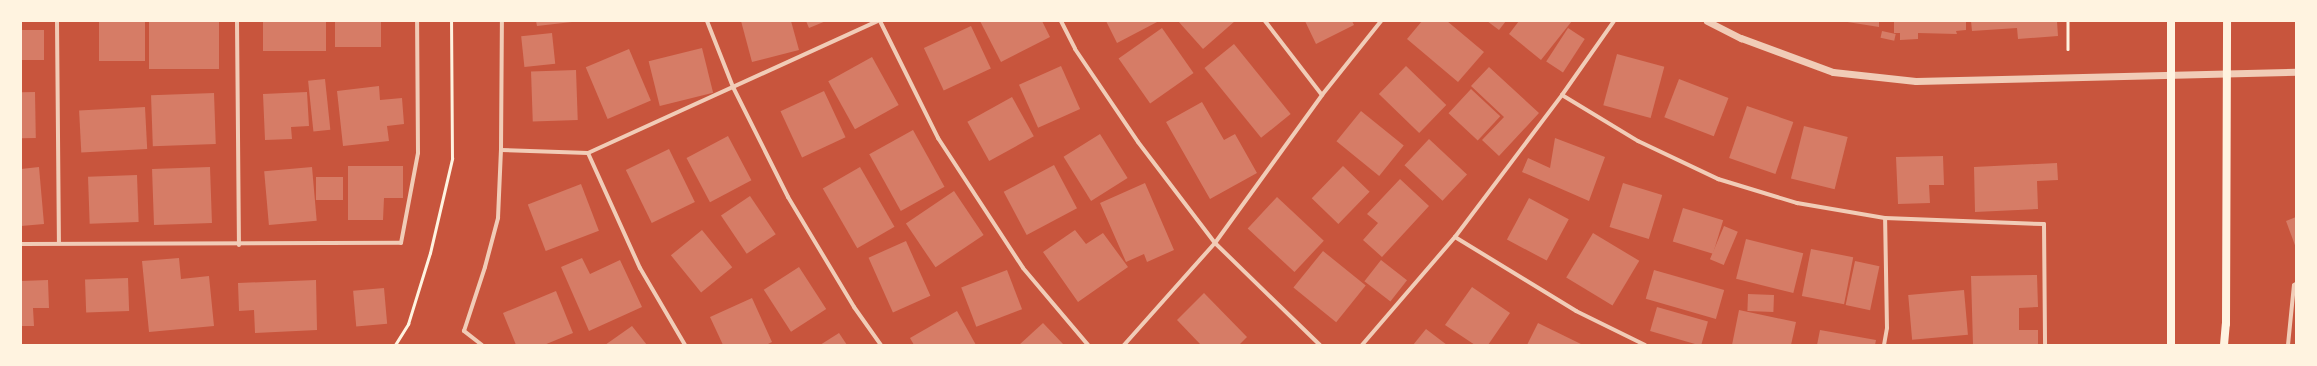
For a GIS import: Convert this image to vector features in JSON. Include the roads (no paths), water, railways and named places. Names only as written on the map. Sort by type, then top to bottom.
[{"type":"main road","points":[[2171,21],[2169,76],[2171,345]]},
{"type":"main road","points":[[2224,345],[2226,324],[2227,21]]},
{"type":"street","points":[[57,21],[59,243]]},
{"type":"street","points":[[237,21],[239,245]]},
{"type":"street","points":[[21,244],[239,245],[401,243],[418,153],[417,21]]},
{"type":"street","points":[[482,345],[464,331],[485,267],[498,218],[501,150],[502,21]]},
{"type":"street","points":[[707,21],[733,87],[788,197],[854,307],[881,345]]},
{"type":"street","points":[[501,150],[588,153],[877,21]]},
{"type":"street","points":[[880,21],[938,138],[1023,268],[1088,345]]},
{"type":"street","points":[[1061,21],[1075,49],[1138,142],[1215,243],[1320,345]]},
{"type":"street","points":[[1265,21],[1322,95]]},
{"type":"street","points":[[1124,345],[1215,243],[1322,95],[1381,21]]},
{"type":"street","points":[[1362,345],[1455,237],[1562,95],[1614,21]]},
{"type":"street","points":[[1707,21],[1741,38],[1833,72],[1916,81],[2226,75],[2296,72]]},
{"type":"street","points":[[1562,95],[1638,141],[1718,179],[1797,203],[1885,218],[2044,224],[2045,345]]},
{"type":"street","points":[[588,153],[640,268],[685,345]]},
{"type":"street","points":[[1884,345],[1887,328],[1885,218]]},
{"type":"street","points":[[1455,237],[1576,311],[1645,345]]},
{"type":"street","points":[[2288,345],[2294,285],[2296,284]]}]
